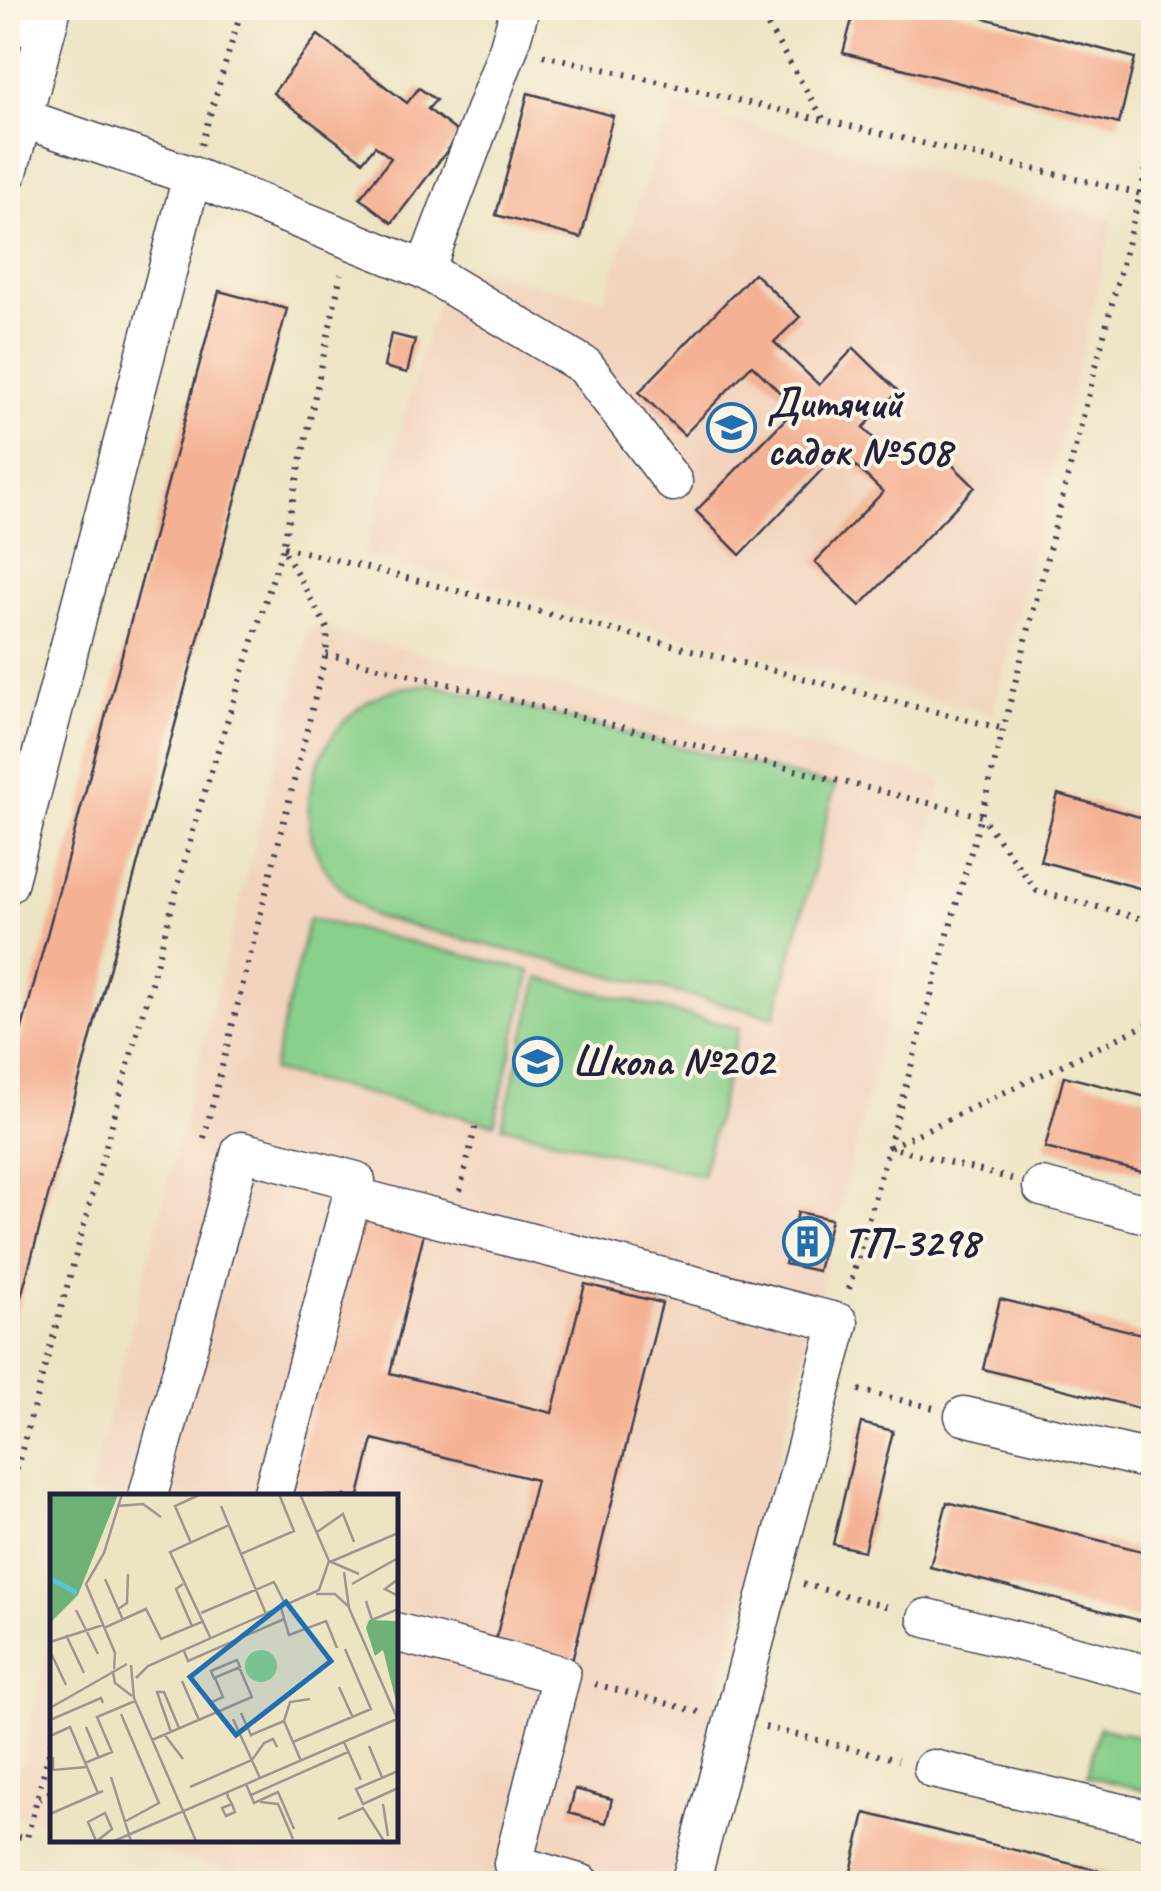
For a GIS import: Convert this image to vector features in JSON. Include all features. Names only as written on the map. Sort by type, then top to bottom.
[{"type":"street","points":[[426,270],[520,8]]},
{"type":"street","points":[[8,22],[48,19],[8,172]]},
{"type":"street","points":[[22,118],[192,176],[426,270],[585,366],[673,482]]},
{"type":"street","points":[[8,884],[192,176]]},
{"type":"street","points":[[149,1494],[241,1151],[356,1182],[273,1494]]},
{"type":"street","points":[[1042,1187],[1154,1216]]},
{"type":"street","points":[[352,1196],[839,1324],[690,1884]]},
{"type":"street","points":[[964,1416],[1154,1461]]},
{"type":"street","points":[[927,1618],[1154,1676]]},
{"type":"street","points":[[398,1633],[561,1675],[513,1864],[582,1884]]},
{"type":"street","points":[[934,1769],[1154,1822]]},
{"type":"path","points":[[157,16],[180,8]]},
{"type":"path","points":[[192,176],[242,8]]},
{"type":"path","points":[[757,8],[824,120]]},
{"type":"path","points":[[1140,8],[1154,12]]},
{"type":"path","points":[[509,47],[1154,197]]},
{"type":"path","points":[[839,1324],[1004,730],[1154,139]]},
{"type":"path","points":[[8,1500],[198,814],[282,546],[348,238]]},
{"type":"path","points":[[282,546],[1004,730]]},
{"type":"path","points":[[204,1140],[326,654],[328,630],[282,546]]},
{"type":"path","points":[[326,654],[981,816],[1037,891],[1154,922]]},
{"type":"path","points":[[890,1147],[1154,1021]]},
{"type":"path","points":[[453,1222],[477,1120]]},
{"type":"path","points":[[890,1147],[1042,1187]]},
{"type":"path","points":[[824,1381],[964,1416]]},
{"type":"path","points":[[772,1575],[927,1618]]},
{"type":"path","points":[[561,1675],[934,1769]]},
{"type":"path","points":[[8,1835],[27,1838],[50,1749]]},
{"type":"path","points":[[38,1800],[50,1792]]},
{"type":"shaded area","name":"Дитячий садок №508","points":[[673,105],[1114,220],[993,714],[364,556],[448,264],[604,299]]},
{"type":"shaded area","name":"Школа №202","points":[[310,626],[943,780],[814,1318],[671,1883],[280,1883],[116,1841],[398,1841],[398,1494],[89,1494]]},
{"type":"shaded area","points":[[50,1642],[50,1823],[8,1812]]},
{"type":"green space","points":[[430,684],[835,786],[775,1017],[372,916],[343,891],[320,860],[311,836],[312,784],[320,759],[349,716],[370,701],[393,690]]},
{"type":"green space","points":[[309,918],[531,971],[494,1124],[272,1071]]},
{"type":"green space","points":[[539,978],[739,1028],[702,1175],[502,1126]]},
{"type":"green space","points":[[1099,1727],[1153,1740],[1153,1792],[1087,1776]]},
{"type":"building","points":[[855,8],[946,8],[1135,58],[1119,124],[843,53]]},
{"type":"building","points":[[318,35],[407,103],[419,88],[436,100],[428,109],[460,134],[392,223],[360,198],[391,158],[375,146],[363,161],[273,93]]},
{"type":"building","points":[[528,93],[613,116],[581,238],[496,215]]},
{"type":"building","points":[[754,273],[800,317],[774,342],[819,385],[854,348],[898,391],[863,428],[905,469],[930,443],[975,487],[860,606],[815,562],[883,492],[840,451],[740,555],[696,511],[796,408],[752,365],[684,435],[639,392]]},
{"type":"building","points":[[219,291],[287,309],[8,1345],[8,1081]]},
{"type":"building","points":[[391,334],[415,340],[407,373],[384,367]]},
{"type":"building","points":[[1058,794],[1154,821],[1154,892],[1040,861]]},
{"type":"building","points":[[1064,1076],[1154,1099],[1154,1175],[1045,1148]]},
{"type":"building","points":[[363,1210],[426,1225],[390,1373],[552,1413],[585,1284],[662,1303],[570,1669],[493,1650],[536,1480],[373,1439],[359,1494],[292,1494]]},
{"type":"building","name":"ТП-3298","points":[[798,1212],[831,1219],[818,1271],[785,1264]]},
{"type":"building","points":[[1000,1299],[1154,1337],[1154,1412],[983,1369]]},
{"type":"building","points":[[861,1423],[893,1431],[864,1551],[833,1544]]},
{"type":"building","points":[[947,1502],[1154,1554],[1154,1624],[930,1567]]},
{"type":"building","points":[[575,1789],[612,1799],[606,1823],[569,1813]]},
{"type":"building","points":[[865,1813],[1145,1882],[861,1884],[849,1880]]},
{"type":"place","name":"Дитячий садок №508","points":[[732,427]]},
{"type":"place","name":"Школа №202","points":[[537,1061]]},
{"type":"place","name":"ТП-3298","points":[[808,1242]]}]
